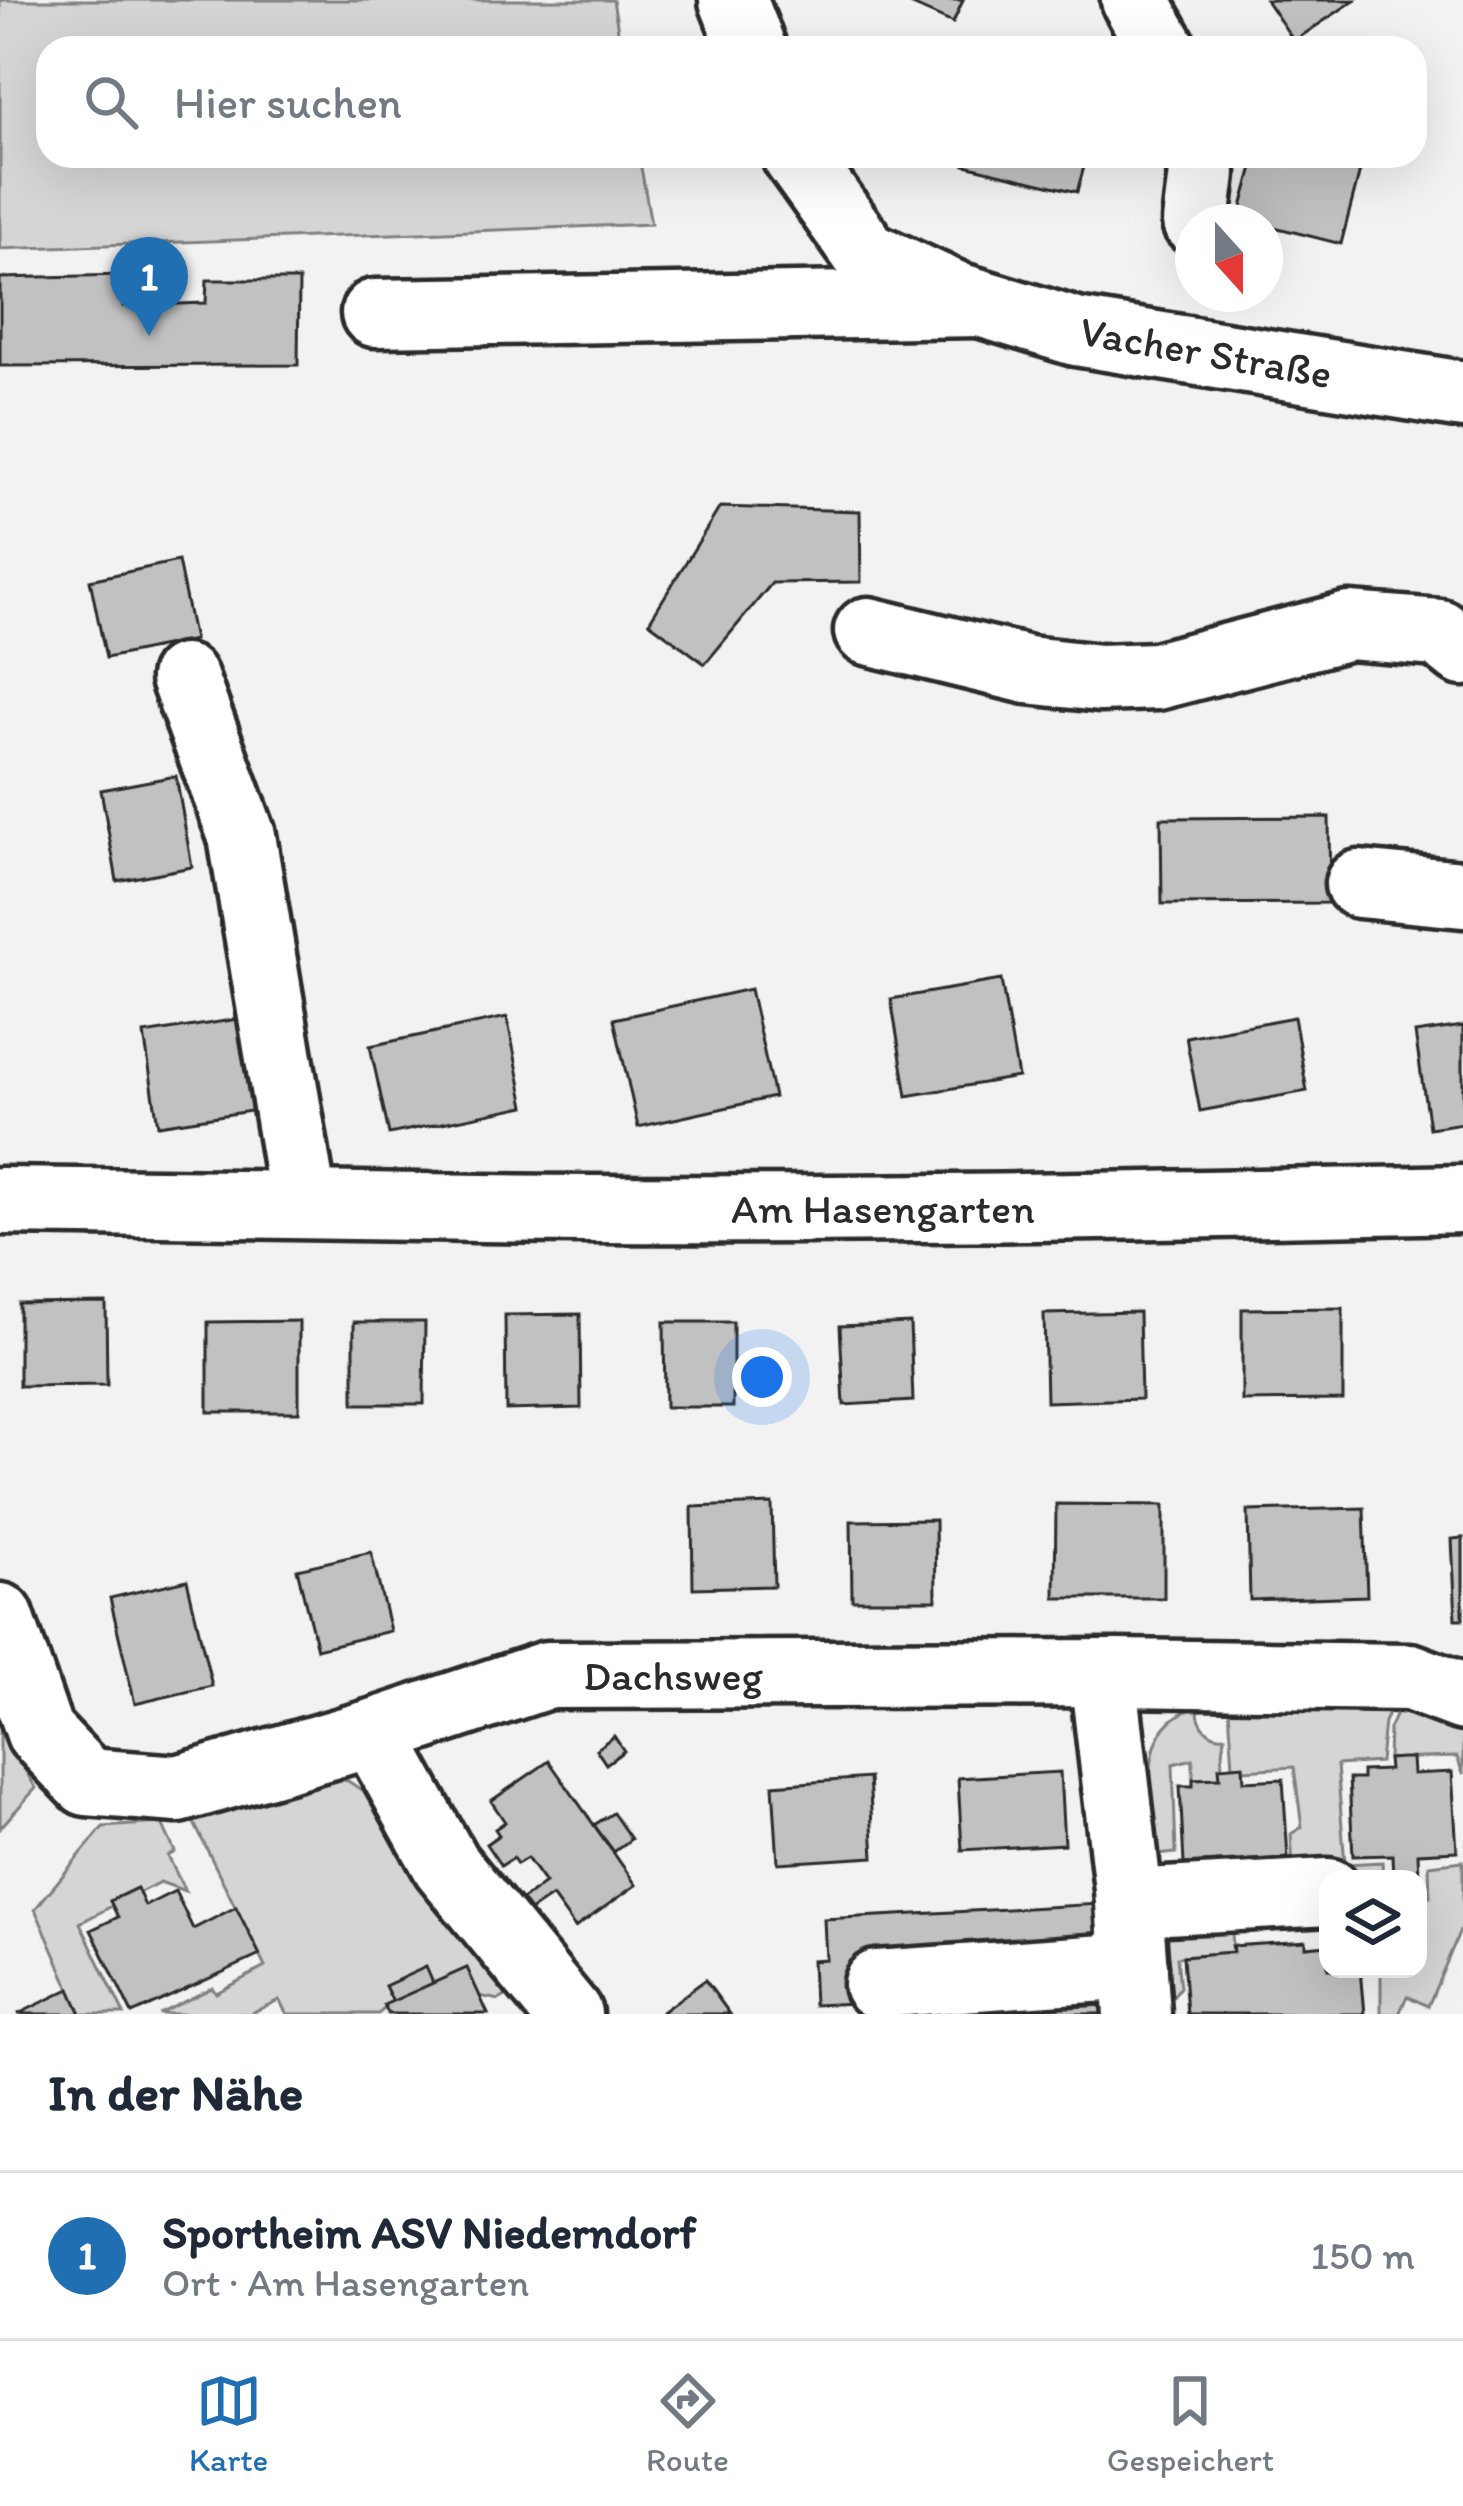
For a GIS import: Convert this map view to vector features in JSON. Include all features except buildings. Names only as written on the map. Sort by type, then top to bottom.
[{"type":"street","points":[[733,0],[747,36]]},
{"type":"street","points":[[1136,0],[1156,36]]},
{"type":"street","name":"Vacher Straße","points":[[805,168],[866,254],[979,303],[1076,332],[1463,395]]},
{"type":"street","points":[[1198,204],[1201,168]]},
{"type":"street","points":[[375,313],[979,303]]},
{"type":"street","points":[[868,631],[1028,670],[1100,678],[1156,676],[1349,626],[1438,633],[1463,652]]},
{"type":"street","points":[[184,678],[242,836],[303,1202]]},
{"type":"street","points":[[1359,884],[1463,894]]},
{"type":"street","name":"Am Hasengarten","points":[[0,1201],[982,1208],[1463,1199]]},
{"type":"street","name":"Dachsweg","points":[[0,1616],[40,1732],[87,1781],[178,1789],[547,1676],[1410,1677],[1463,1697]]},
{"type":"street","points":[[1103,1674],[1134,1961]]},
{"type":"street","points":[[373,1733],[446,1865],[568,2014]]},
{"type":"street","points":[[877,1984],[1134,1961],[1319,1895]]},
{"type":"shaded area","points":[[0,0],[613,0],[619,36],[36,36],[36,168],[641,168],[651,224],[0,249]]},
{"type":"shaded area","points":[[1228,1694],[1392,1705],[1384,1722],[1380,1762],[1337,1765],[1345,1864],[1382,1862],[1382,1870],[1319,1870],[1319,1876],[1293,1867],[1291,1834],[1302,1827],[1294,1767],[1243,1770],[1233,1766]]},
{"type":"shaded area","points":[[1399,1707],[1463,1726],[1463,1774],[1457,1757],[1388,1759],[1389,1729]]},
{"type":"shaded area","points":[[1198,1710],[1210,1733],[1225,1736],[1220,1778],[1193,1779],[1193,1759],[1173,1764],[1176,1853],[1157,1855],[1151,1793],[1154,1752],[1172,1720]]},
{"type":"shaded area","points":[[0,1716],[36,1788],[0,1828]]},
{"type":"shaded area","points":[[315,1776],[348,1781],[372,1797],[511,1993],[499,2000],[479,1996],[467,1968],[433,1983],[386,1986],[393,2002],[378,2014],[287,2014],[279,2000],[249,2014],[159,2014],[212,1988],[216,1993],[265,1967],[191,1817]]},
{"type":"shaded area","points":[[162,1823],[175,1852],[168,1856],[185,1891],[160,1882],[138,1893],[136,1888],[80,1923],[124,2014],[81,2014],[35,1909],[103,1827]]},
{"type":"shaded area","points":[[1463,1861],[1463,1924],[1428,2006],[1407,1996],[1399,2014],[1381,2014],[1381,1978],[1427,1978],[1429,1865]]},
{"type":"shaded area","points":[[1231,1910],[1233,1952],[1177,1957],[1180,1987],[1171,2000],[1172,2014],[1156,2014],[1150,1915]]},
{"type":"place","name":"Sportheim ASV Niederndorf","points":[[149,336]]}]
